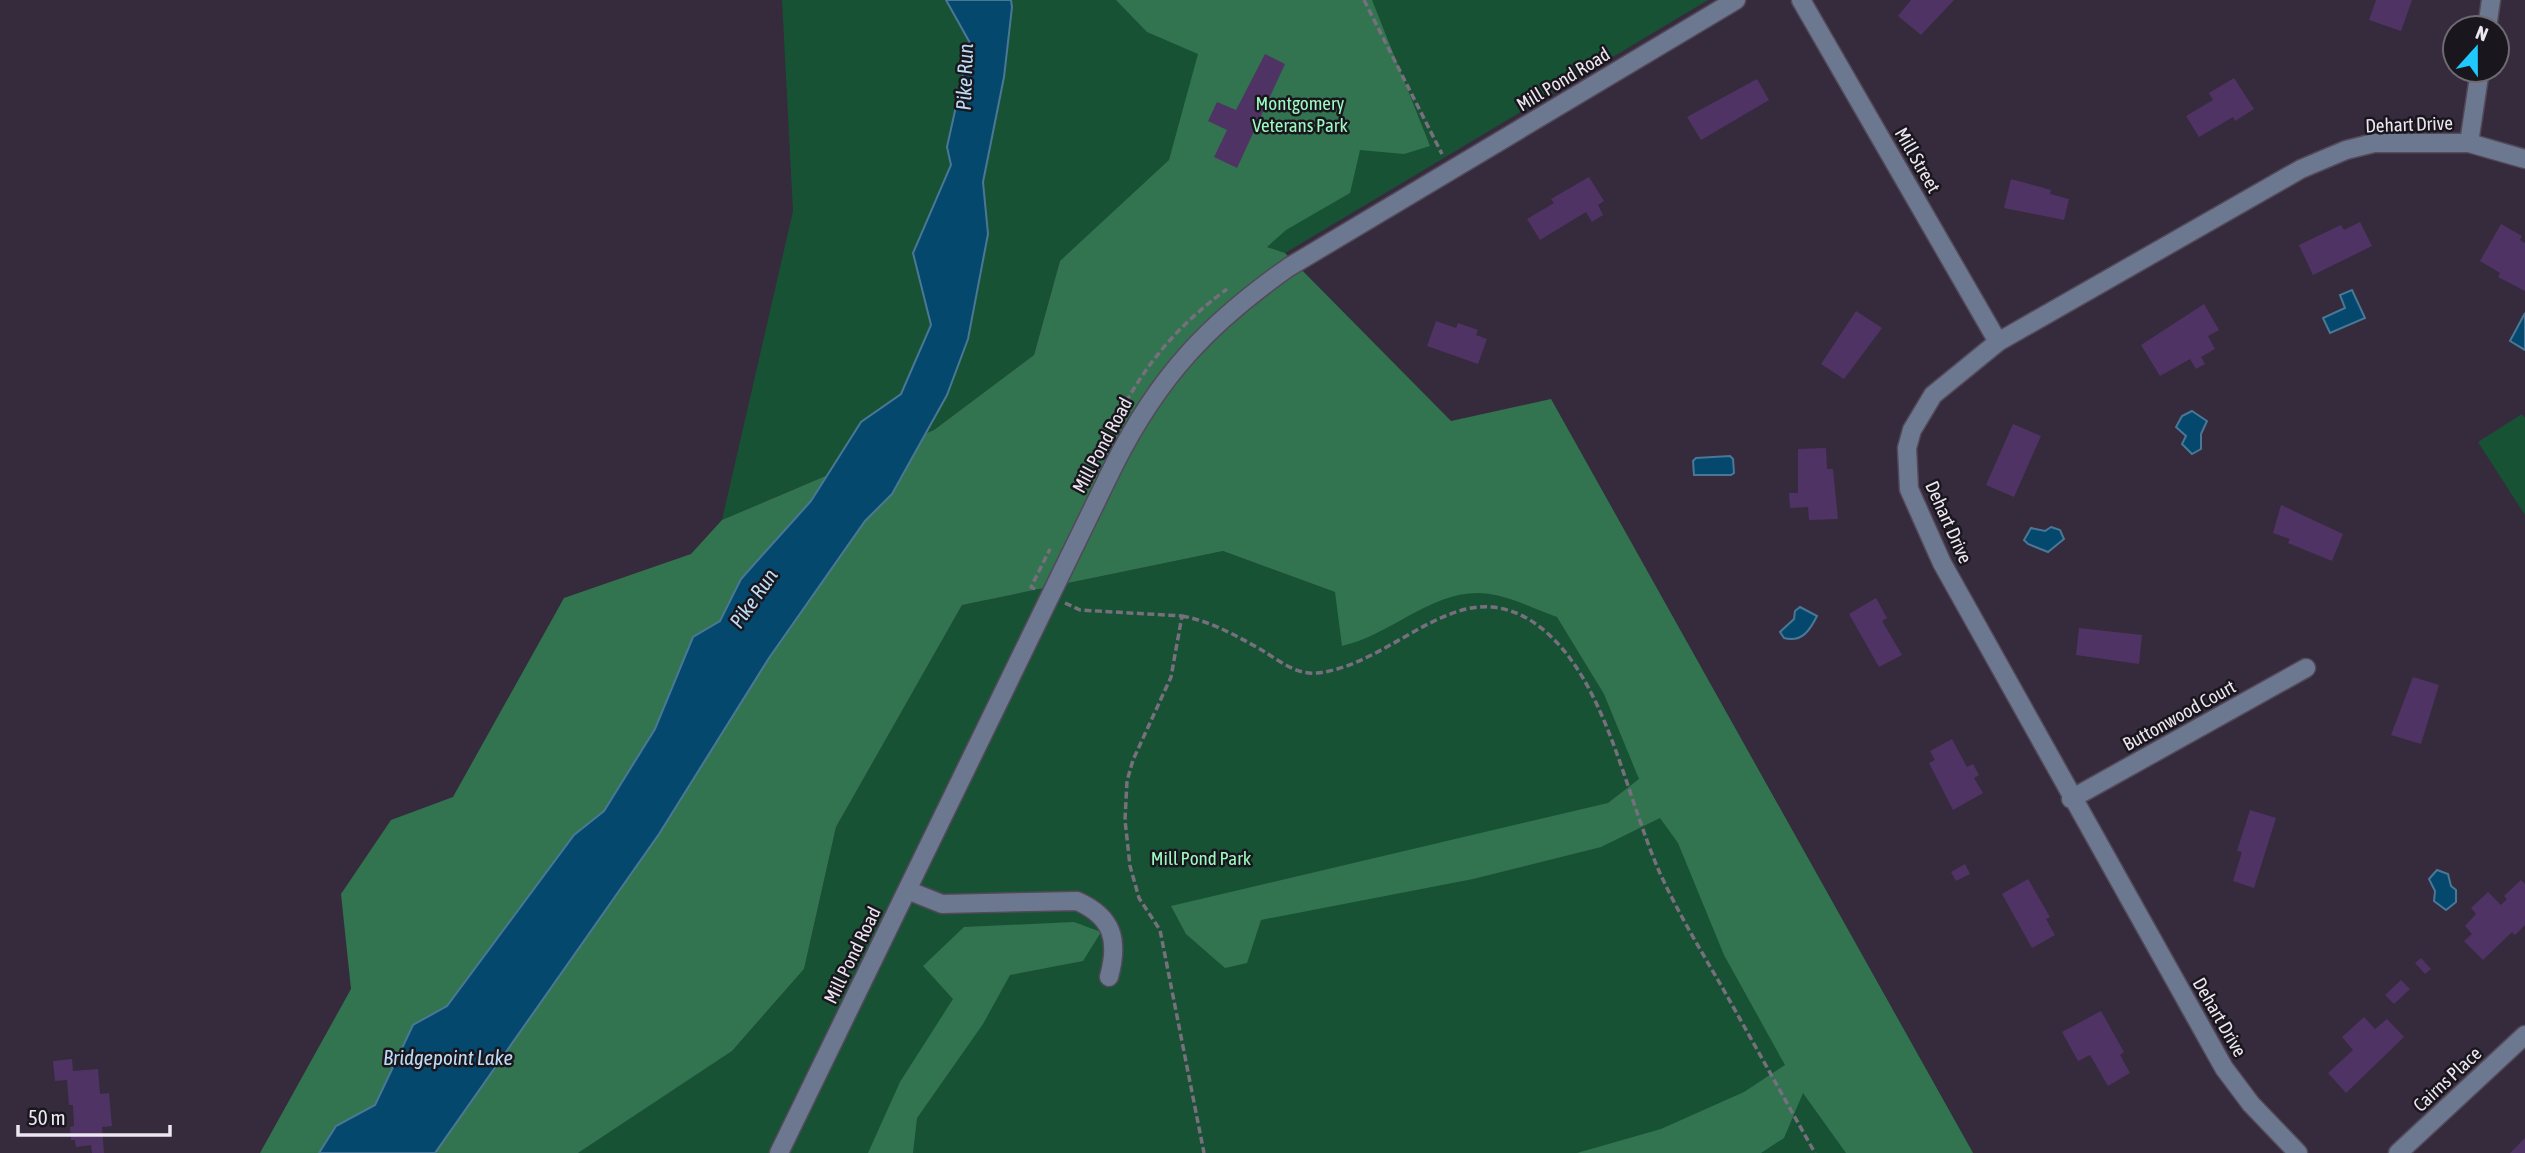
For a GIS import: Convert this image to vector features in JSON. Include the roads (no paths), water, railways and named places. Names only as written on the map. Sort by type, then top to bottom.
[{"type":"street","name":"Mill Pond Road","points":[[779,1153],[1130,432],[1167,375],[1230,311],[1289,267],[1736,0]]},
{"type":"street","name":"Mill Street","points":[[1801,0],[1998,342]]},
{"type":"street","points":[[2469,143],[2478,84]]},
{"type":"street","name":"Dehart Drive","points":[[2298,1153],[2250,1104],[2224,1068],[2071,799],[1942,563],[1909,489],[1907,448],[1912,430],[1933,395],[1998,342],[2301,169],[2346,150],[2374,143],[2469,143],[2525,159]]},
{"type":"street","name":"Buttonwood Court","points":[[2071,799],[2306,668]]},
{"type":"street","points":[[907,890],[942,904],[1077,901],[1096,909],[1113,937],[1114,959],[1109,977]]},
{"type":"street","name":"Cairns Place","points":[[2398,1153],[2525,1035]]},
{"type":"water","name":"Bridgepoint Lake","points":[[946,0],[1011,0],[1012,7],[1004,77],[983,182],[988,234],[968,339],[947,395],[892,494],[865,521],[769,658],[659,834],[435,1153],[319,1153],[336,1126],[375,1105],[413,1025],[447,1006],[574,835],[604,811],[655,729],[693,637],[720,621],[741,579],[811,501],[861,422],[901,394],[931,325],[913,253],[951,165],[947,147],[970,43]]},
{"type":"water","points":[[2352,290],[2365,318],[2330,333],[2323,318],[2345,308],[2340,295]]},
{"type":"water","points":[[2525,313],[2525,350],[2510,341]]},
{"type":"water","points":[[2192,411],[2207,421],[2201,434],[2201,449],[2192,454],[2182,444],[2186,436],[2176,427],[2182,416]]},
{"type":"water","points":[[1730,456],[1733,459],[1734,473],[1731,475],[1694,475],[1693,461],[1696,458]]},
{"type":"water","points":[[2051,527],[2060,530],[2064,539],[2048,552],[2024,540],[2031,528],[2045,531]]},
{"type":"water","points":[[1800,607],[1817,616],[1801,637],[1784,638],[1780,632],[1794,619],[1795,611]]},
{"type":"water","points":[[2437,870],[2448,874],[2451,886],[2456,890],[2456,902],[2446,910],[2434,901],[2435,891],[2429,879]]},
{"type":"water label","name":"Pike Run","points":[[964,77]]},
{"type":"water label","name":"Pike Run","points":[[753,598]]},
{"type":"park label","name":"Montgomery Veterans Park","points":[[1300,114]]},
{"type":"park label","name":"Mill Pond Park","points":[[1201,858]]}]
